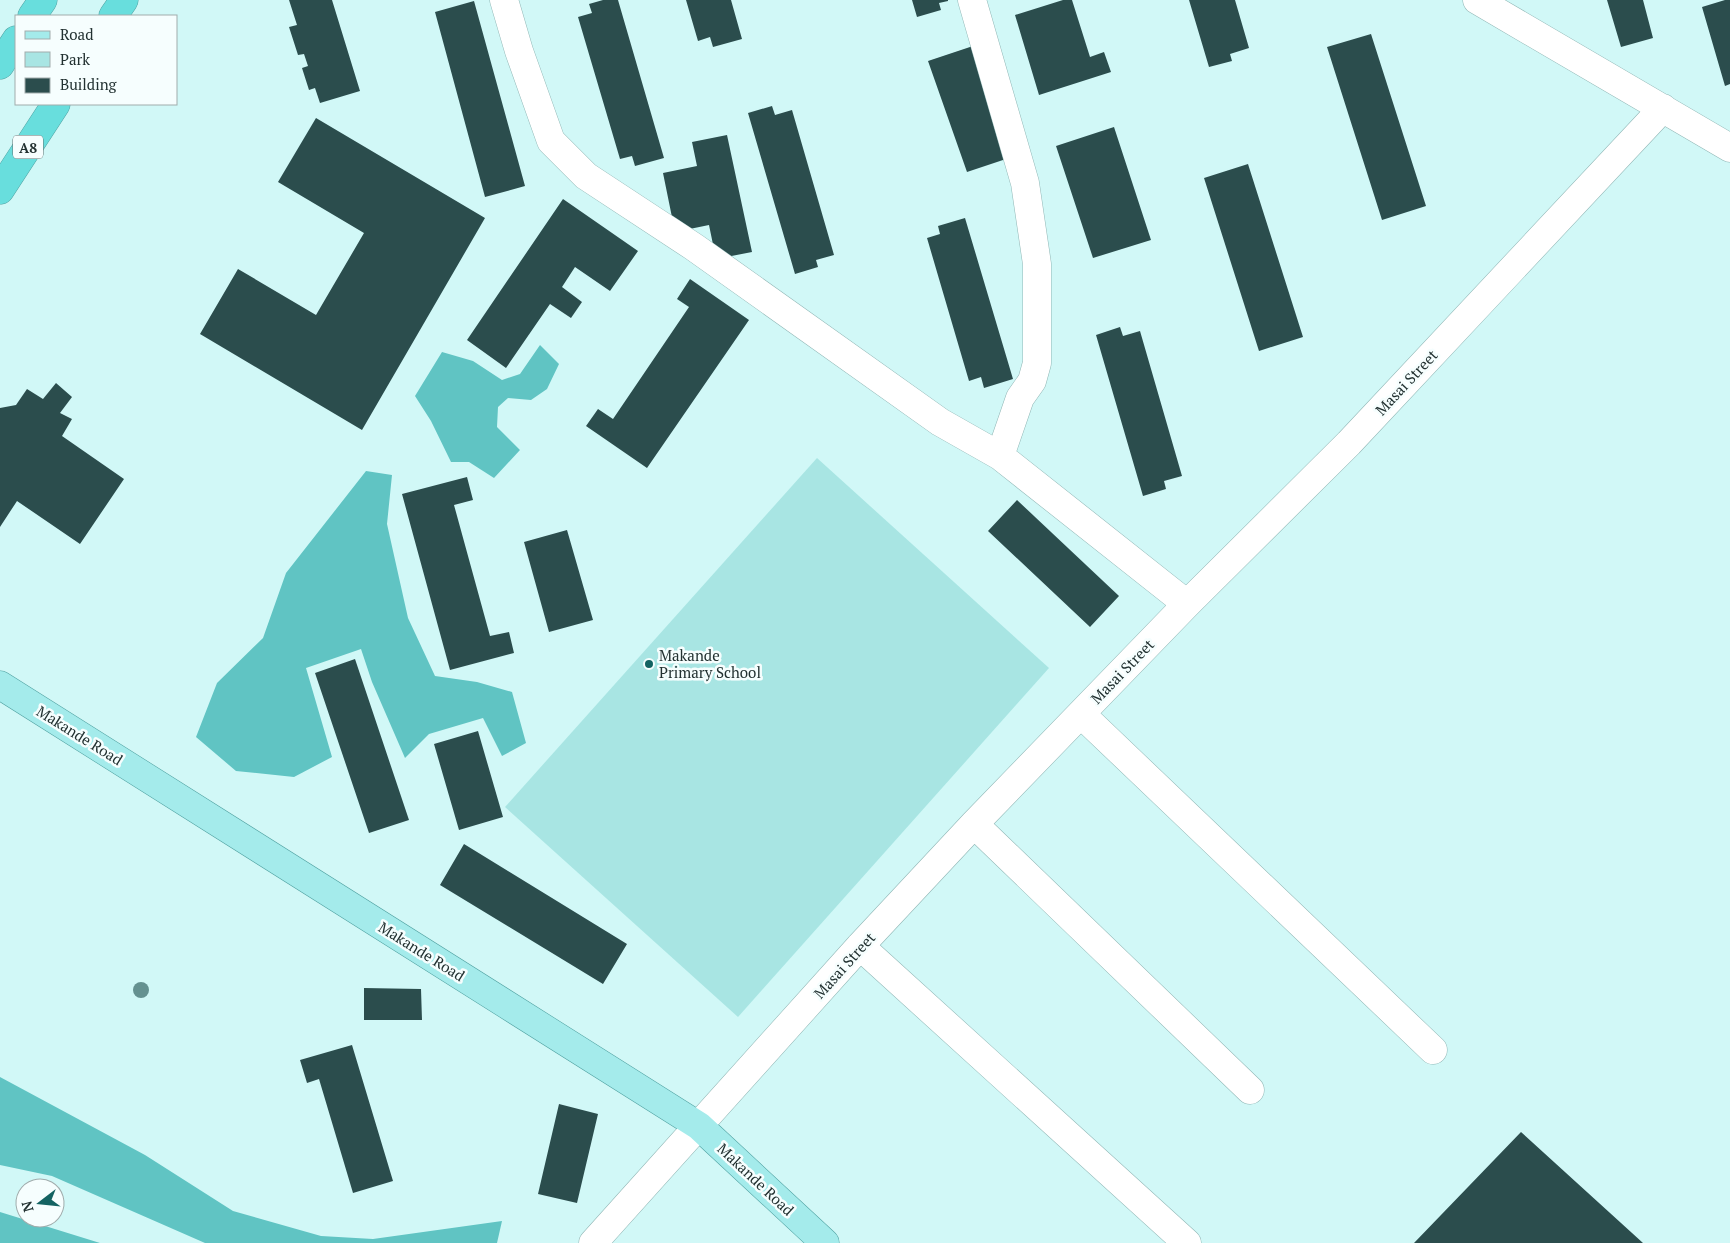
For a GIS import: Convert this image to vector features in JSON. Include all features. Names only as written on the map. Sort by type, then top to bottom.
[{"type":"highway","points":[[33,15],[43,0]]},
{"type":"highway","points":[[115,15],[124,0]]},
{"type":"highway","points":[[0,65],[15,42]]},
{"type":"highway","name":"A8","points":[[0,190],[55,105]]},
{"type":"main road","name":"Makande Road","points":[[0,685],[699,1126],[825,1243]]},
{"type":"street","points":[[504,0],[519,51],[551,141],[586,176],[694,247],[940,422],[1000,456],[1187,604]]},
{"type":"street","points":[[972,0],[1025,184],[1037,264],[1037,363],[1032,381],[1020,398],[1000,456]]},
{"type":"street","points":[[1477,0],[1730,148]]},
{"type":"street","name":"Masai Street","points":[[592,1243],[860,946],[974,824],[1187,604],[1349,443],[1663,108]]},
{"type":"street","points":[[1081,714],[1433,1050]]},
{"type":"street","points":[[974,824],[1250,1090]]},
{"type":"street","points":[[860,946],[1187,1243]]},
{"type":"green space","points":[[817,458],[1049,668],[738,1017],[505,807]]},
{"type":"shaded area","points":[[540,345],[559,364],[547,389],[531,400],[508,398],[498,407],[497,427],[520,450],[494,478],[469,462],[451,462],[431,421],[415,396],[442,352],[473,361],[502,380],[520,374]]},
{"type":"shaded area","points":[[366,471],[392,475],[387,524],[408,618],[435,676],[477,682],[512,692],[526,743],[502,756],[483,718],[429,734],[405,758],[372,682],[361,649],[306,668],[332,757],[294,777],[236,771],[196,737],[217,683],[263,638],[286,573]]},
{"type":"shaded area","points":[[0,1077],[145,1155],[233,1211],[321,1236],[373,1239],[502,1221],[497,1243],[205,1243],[65,1182],[65,1178],[57,1178],[0,1165]]},
{"type":"shaded area","points":[[0,1212],[15,1217],[15,1228],[52,1228],[100,1243],[0,1243]]},
{"type":"building","points":[[289,0],[332,0],[360,91],[320,103],[315,88],[309,90],[302,68],[308,66],[304,54],[298,55],[289,27],[297,25]]},
{"type":"building","points":[[603,0],[618,0],[664,158],[635,166],[632,156],[620,159],[578,17],[592,13],[589,4]]},
{"type":"building","points":[[686,0],[731,0],[742,39],[713,47],[710,37],[698,41]]},
{"type":"building","points":[[912,0],[948,1],[939,3],[941,10],[917,17]]},
{"type":"building","points":[[1063,0],[1072,0],[1090,57],[1104,52],[1111,72],[1039,95],[1015,15]]},
{"type":"building","points":[[1189,0],[1235,0],[1249,48],[1230,54],[1232,61],[1209,67]]},
{"type":"building","points":[[1607,0],[1643,0],[1653,38],[1621,47]]},
{"type":"building","points":[[1730,0],[1730,84],[1725,86],[1702,7]]},
{"type":"building","points":[[474,1],[525,186],[485,197],[435,12]]},
{"type":"building","points":[[1371,34],[1426,206],[1382,220],[1327,47]]},
{"type":"building","points":[[973,46],[1012,157],[967,172],[928,61]]},
{"type":"building","points":[[772,106],[775,115],[792,110],[834,255],[816,260],[818,267],[795,274],[748,113]]},
{"type":"building","points":[[316,118],[485,218],[362,430],[200,334],[238,269],[316,315],[364,233],[278,182]]},
{"type":"building","points":[[1114,127],[1151,240],[1093,258],[1056,146]]},
{"type":"building","points":[[727,135],[752,252],[716,259],[709,225],[675,232],[663,173],[697,166],[692,142]]},
{"type":"building","points":[[1248,164],[1303,337],[1259,351],[1204,178]]},
{"type":"building","points":[[563,199],[638,251],[610,291],[575,267],[562,287],[582,302],[571,318],[550,304],[506,368],[467,340]]},
{"type":"building","points":[[965,218],[1013,379],[984,388],[981,377],[969,381],[927,238],[940,234],[938,226]]},
{"type":"building","points":[[690,279],[749,320],[647,468],[586,426],[598,409],[613,419],[689,307],[677,299]]},
{"type":"building","points":[[1120,327],[1123,336],[1140,331],[1182,476],[1164,481],[1166,489],[1143,496],[1096,335]]},
{"type":"building","points":[[56,383],[72,397],[60,413],[72,419],[62,436],[124,479],[80,544],[17,501],[0,527],[0,408],[16,405],[27,389],[43,399]]},
{"type":"building","points":[[467,477],[473,500],[454,505],[490,636],[509,632],[514,653],[450,670],[402,494]]},
{"type":"building","points":[[1017,500],[1119,596],[1090,627],[988,531]]},
{"type":"building","points":[[567,530],[593,620],[549,632],[524,542]]},
{"type":"building","points":[[355,659],[409,820],[369,833],[315,673]]},
{"type":"building","points":[[478,731],[503,817],[459,830],[434,744]]},
{"type":"building","points":[[464,844],[627,944],[603,984],[440,885]]},
{"type":"building","points":[[364,988],[421,989],[422,1020],[364,1020]]},
{"type":"building","points":[[352,1045],[393,1181],[353,1193],[319,1079],[307,1083],[300,1060]]},
{"type":"building","points":[[559,1104],[598,1114],[577,1203],[538,1194]]},
{"type":"building","points":[[1521,1132],[1643,1243],[1414,1243]]},
{"type":"place","name":"Makande Primary School","points":[[649,664]]}]
